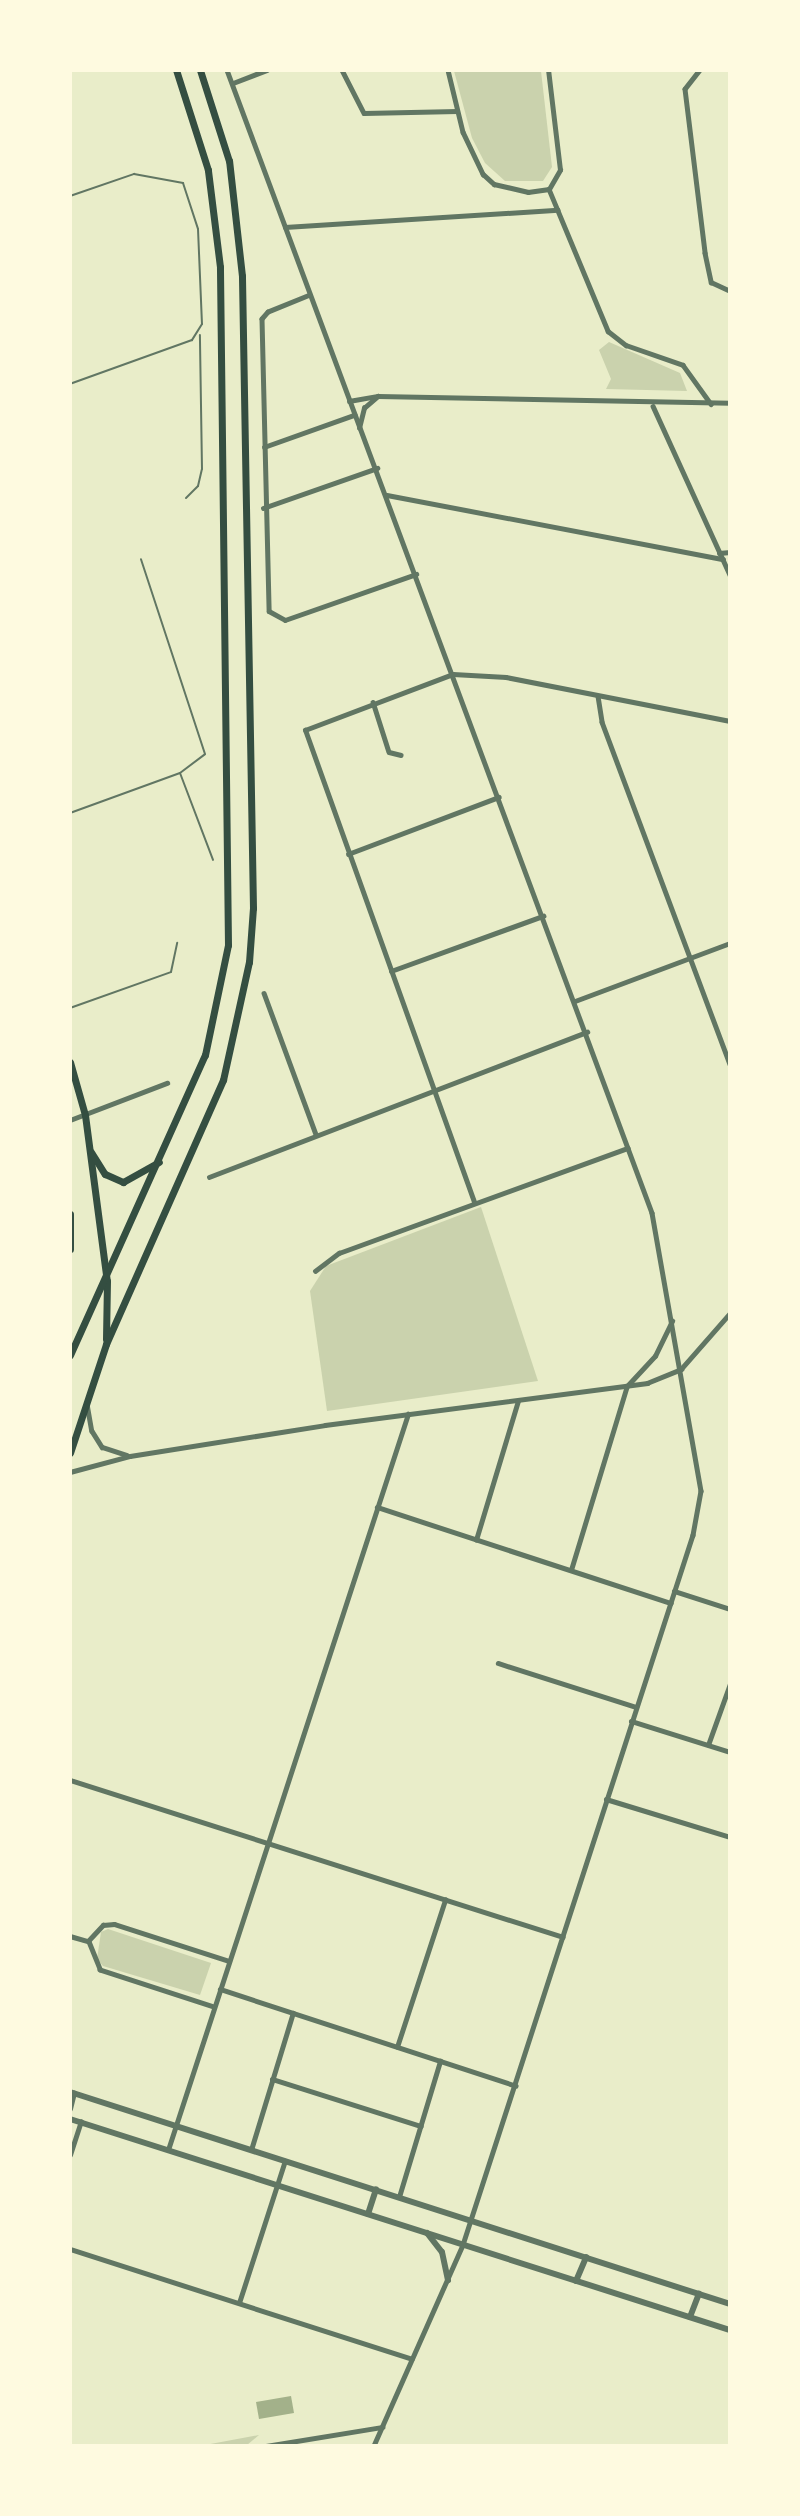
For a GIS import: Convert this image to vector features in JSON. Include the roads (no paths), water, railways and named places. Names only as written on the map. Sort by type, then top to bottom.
[{"type":"main road","points":[[70,1355],[107,1281],[160,1161],[216,1018],[230,921],[220,267],[208,170],[176,70]]},
{"type":"main road","points":[[70,1453],[106,1344],[223,1080],[240,1020],[252,928],[242,276],[229,160],[200,70]]},
{"type":"main road","points":[[70,1062],[85,1115],[107,1281],[106,1344]]},
{"type":"main road","points":[[89,1150],[105,1174],[123,1182],[160,1161]]},
{"type":"main road","points":[[70,1214],[70,1249]]},
{"type":"street","points":[[227,70],[354,415],[387,495],[575,1001],[656,1227],[701,1491],[675,1591],[472,2220],[448,2280],[374,2445]]},
{"type":"street","points":[[233,83],[267,70]]},
{"type":"street","points":[[342,70],[364,113],[457,111]]},
{"type":"street","points":[[448,70],[457,111],[487,179],[520,191],[549,189]]},
{"type":"street","points":[[548,70],[560,170],[549,189]]},
{"type":"street","points":[[700,70],[685,89],[704,242],[711,282],[729,291]]},
{"type":"street","points":[[549,189],[608,331],[626,345],[683,365],[711,404]]},
{"type":"street","points":[[285,227],[557,210]]},
{"type":"street","points":[[310,296],[263,317],[263,508],[268,607],[277,620],[416,574]]},
{"type":"street","points":[[349,401],[378,396],[653,406],[729,403]]},
{"type":"street","points":[[359,428],[364,408],[378,396]]},
{"type":"street","points":[[653,406],[729,575]]},
{"type":"street","points":[[264,447],[354,415]]},
{"type":"street","points":[[263,508],[376,468]]},
{"type":"street","points":[[387,495],[723,559]]},
{"type":"street","points":[[719,553],[729,552]]},
{"type":"street","points":[[474,1202],[304,733],[312,724],[453,674],[506,677],[729,721]]},
{"type":"street","points":[[598,696],[602,722],[729,1064]]},
{"type":"street","points":[[373,702],[389,752],[401,755]]},
{"type":"street","points":[[348,854],[499,797]]},
{"type":"street","points":[[391,971],[543,916]]},
{"type":"street","points":[[575,1001],[729,943]]},
{"type":"street","points":[[264,993],[316,1134]]},
{"type":"street","points":[[209,1177],[434,1088],[586,1032]]},
{"type":"street","points":[[70,1120],[166,1083]]},
{"type":"street","points":[[315,1271],[339,1253],[474,1202],[628,1148]]},
{"type":"street","points":[[70,1472],[130,1456],[408,1414],[627,1386],[681,1369],[729,1313]]},
{"type":"street","points":[[571,1570],[627,1386],[655,1356],[672,1321]]},
{"type":"street","points":[[87,1398],[92,1431],[102,1447],[130,1456]]},
{"type":"street","points":[[476,1540],[518,1401]]},
{"type":"street","points":[[168,2150],[408,1414]]},
{"type":"street","points":[[377,1507],[671,1603]]},
{"type":"street","points":[[675,1591],[729,1609]]},
{"type":"street","points":[[498,1663],[636,1707]]},
{"type":"street","points":[[708,1745],[729,1684]]},
{"type":"street","points":[[632,1721],[729,1752]]},
{"type":"street","points":[[70,1780],[563,1937]]},
{"type":"street","points":[[606,1799],[729,1837]]},
{"type":"street","points":[[397,2047],[445,1900]]},
{"type":"street","points":[[88,1941],[103,1924],[114,1924],[229,1961]]},
{"type":"street","points":[[70,1936],[88,1941]]},
{"type":"street","points":[[88,1941],[100,1970],[214,2007]]},
{"type":"street","points":[[220,1989],[516,2086]]},
{"type":"street","points":[[251,2150],[293,2013]]},
{"type":"street","points":[[399,2197],[440,2061]]},
{"type":"street","points":[[273,2079],[421,2126]]},
{"type":"street","points":[[70,2109],[72,2092],[729,2304]]},
{"type":"street","points":[[70,2119],[729,2330]]},
{"type":"street","points":[[70,2155],[81,2122]]},
{"type":"street","points":[[239,2303],[285,2161]]},
{"type":"street","points":[[368,2214],[376,2189]]},
{"type":"street","points":[[426,2232],[442,2252],[448,2280]]},
{"type":"street","points":[[70,2249],[412,2359]]},
{"type":"street","points":[[576,2281],[586,2257]]},
{"type":"street","points":[[690,2317],[699,2294]]},
{"type":"street","points":[[266,2445],[382,2427]]},
{"type":"lane","points":[[70,196],[134,174],[169,177],[184,184],[198,229],[202,469],[198,486],[186,498]]},
{"type":"lane","points":[[70,384],[200,335]]},
{"type":"lane","points":[[70,813],[180,773],[200,762],[205,747],[141,559]]},
{"type":"lane","points":[[180,773],[213,860]]},
{"type":"lane","points":[[70,1008],[171,972],[177,943]]}]
